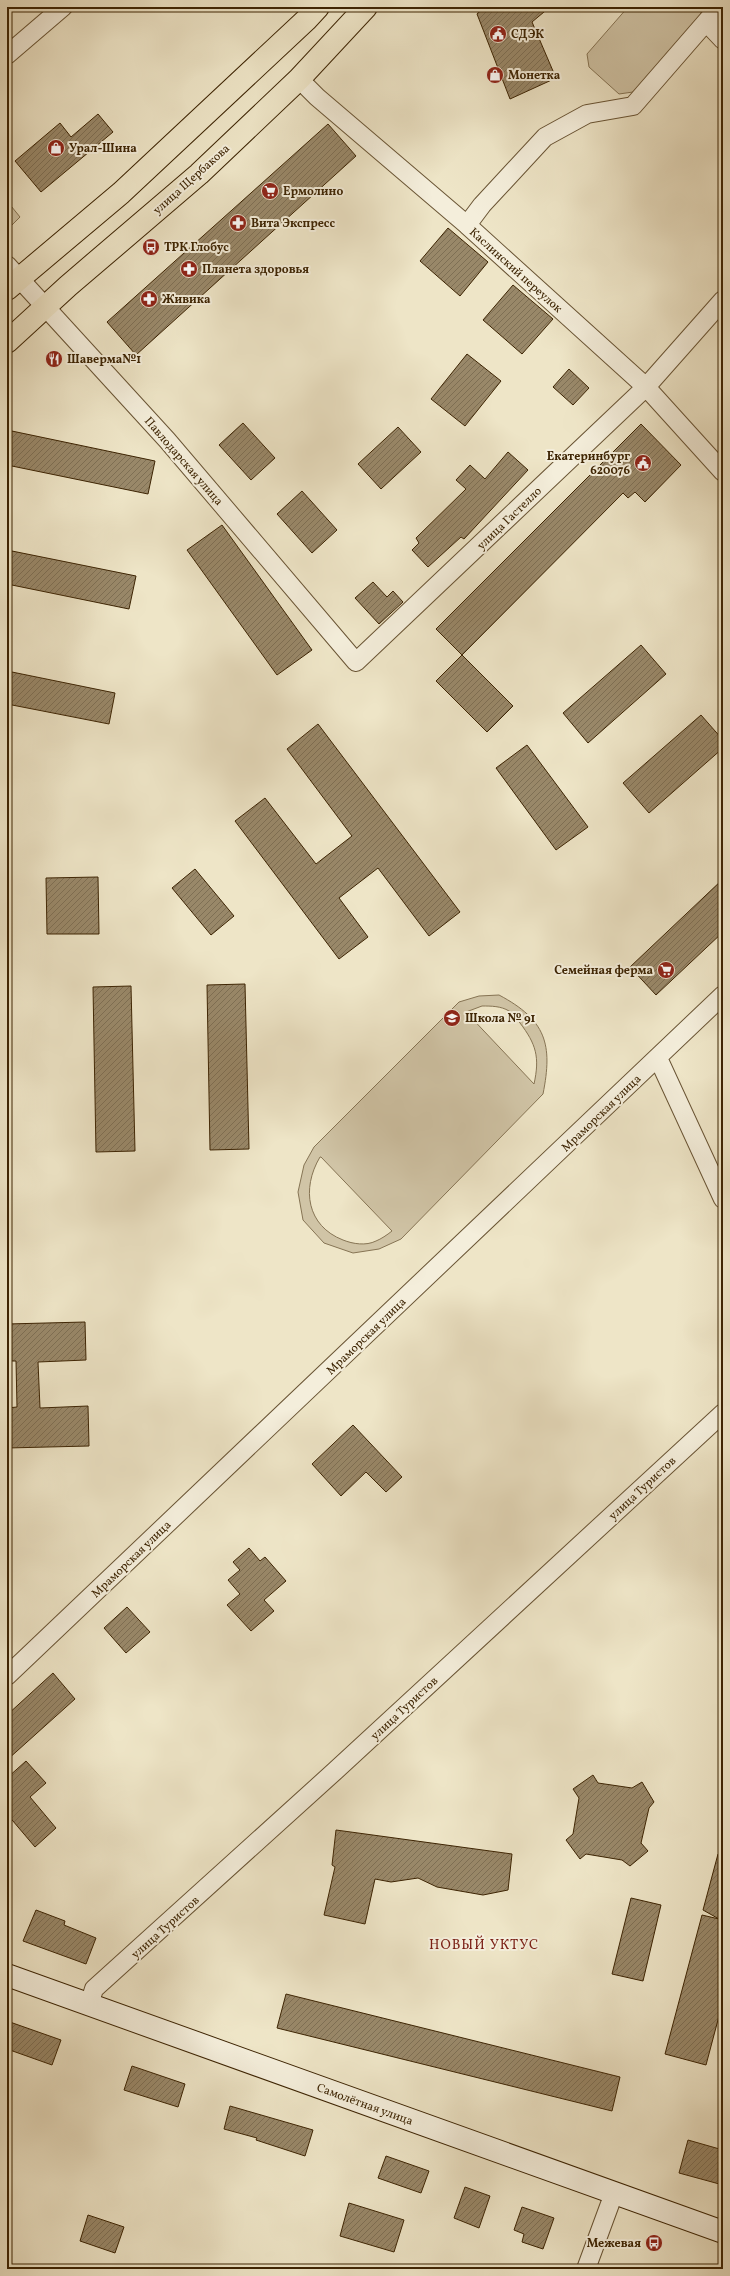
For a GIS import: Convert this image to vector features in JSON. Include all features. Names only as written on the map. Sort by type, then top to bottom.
[{"type":"main road","points":[[11,278],[121,193],[318,7]]},
{"type":"main road","name":"улица Щербакова","points":[[7,342],[46,306],[199,174],[299,79],[366,7]]},
{"type":"main road","name":"Самолётная улица","points":[[7,1975],[723,2232]]},
{"type":"street","points":[[7,55],[62,7]]},
{"type":"street","points":[[467,225],[510,165],[545,137],[587,114],[633,106],[719,7]]},
{"type":"street","points":[[706,22],[723,40]]},
{"type":"street","name":"Каслинский переулок","points":[[299,79],[317,98],[467,225],[646,387],[723,472]]},
{"type":"street","name":"Павлодарская улица","points":[[11,278],[46,306],[167,440],[356,662]]},
{"type":"street","name":"улица Гастелло","points":[[356,662],[646,387],[723,300]]},
{"type":"street","name":"Мраморская улица","points":[[7,1676],[658,1058],[723,994]]},
{"type":"street","points":[[658,1058],[723,1200]]},
{"type":"street","name":"улица Туристов","points":[[89,2005],[94,1990],[347,1760],[723,1413]]},
{"type":"street","points":[[586,2269],[614,2192]]},
{"type":"shaded area","points":[[628,7],[701,7],[701,15],[633,92],[619,94],[589,67],[587,54]]},
{"type":"shaded area","points":[[7,201],[20,217],[7,230]]},
{"type":"shaded area","points":[[499,995],[515,1004],[536,1024],[546,1047],[547,1061],[543,1094],[401,1239],[379,1249],[353,1253],[324,1243],[303,1220],[298,1192],[304,1165],[314,1147],[459,1002],[479,996]],"holes":[[[482,1006],[499,1007],[511,1012],[530,1038],[535,1051],[537,1066],[534,1084],[466,1012]],[[321,1157],[392,1231],[372,1243],[360,1244],[343,1240],[331,1234],[322,1226],[315,1216],[309,1194],[314,1169]]]},
{"type":"building","points":[[483,7],[550,7],[532,22],[556,78],[510,99],[477,14]]},
{"type":"building","points":[[98,114],[113,132],[41,192],[15,161],[60,123],[71,137]]},
{"type":"building","points":[[328,124],[356,156],[136,355],[107,322]]},
{"type":"building","points":[[448,228],[488,262],[460,296],[420,261]]},
{"type":"building","points":[[513,285],[553,319],[522,354],[483,320]]},
{"type":"building","points":[[467,354],[501,381],[465,426],[431,399]]},
{"type":"building","points":[[569,369],[589,388],[573,405],[553,387]]},
{"type":"building","points":[[243,423],[275,458],[251,480],[219,445]]},
{"type":"building","points":[[641,424],[681,465],[645,502],[635,492],[628,498],[623,493],[462,655],[436,629]]},
{"type":"building","points":[[398,427],[421,452],[381,489],[358,464]]},
{"type":"building","points":[[7,430],[155,461],[148,494],[7,465]]},
{"type":"building","points":[[508,452],[528,470],[464,539],[461,537],[428,567],[412,550],[419,543],[416,538],[466,489],[456,480],[470,465],[485,479]]},
{"type":"building","points":[[302,491],[337,530],[312,553],[277,514]]},
{"type":"building","points":[[222,525],[312,650],[277,675],[187,550]]},
{"type":"building","points":[[7,550],[136,576],[129,609],[7,584]]},
{"type":"building","points":[[373,582],[387,597],[393,591],[403,602],[379,624],[355,598]]},
{"type":"building","points":[[641,645],[666,674],[588,743],[563,713]]},
{"type":"building","points":[[462,655],[513,706],[487,732],[436,681]]},
{"type":"building","points":[[7,671],[115,693],[109,724],[7,704]]},
{"type":"building","points":[[701,715],[723,740],[723,748],[649,813],[623,783]]},
{"type":"building","points":[[318,724],[460,912],[429,936],[378,868],[339,898],[368,937],[339,959],[235,821],[265,798],[316,864],[352,836],[287,749]]},
{"type":"building","points":[[527,745],[588,827],[556,850],[496,768]]},
{"type":"building","points":[[195,869],[234,916],[211,935],[172,888]]},
{"type":"building","points":[[98,877],[99,934],[47,934],[46,878]]},
{"type":"building","points":[[723,879],[723,932],[656,995],[630,967]]},
{"type":"building","points":[[245,984],[249,1149],[210,1150],[207,985]]},
{"type":"building","points":[[131,986],[135,1151],[96,1152],[93,987]]},
{"type":"building","points":[[85,1322],[86,1360],[38,1362],[40,1408],[88,1406],[89,1446],[7,1448],[7,1408],[17,1407],[16,1361],[7,1361],[7,1324]]},
{"type":"building","points":[[353,1425],[402,1477],[386,1492],[366,1472],[341,1496],[312,1464]]},
{"type":"building","points":[[249,1548],[260,1561],[265,1557],[286,1581],[264,1600],[274,1611],[251,1631],[227,1605],[240,1594],[228,1580],[240,1570],[233,1562]]},
{"type":"building","points":[[127,1607],[150,1632],[126,1653],[104,1628]]},
{"type":"building","points":[[53,1673],[75,1699],[7,1760],[7,1715]]},
{"type":"building","points":[[26,1761],[46,1783],[30,1797],[56,1828],[35,1847],[7,1814],[7,1778]]},
{"type":"building","points":[[593,1775],[598,1783],[632,1788],[642,1782],[654,1802],[649,1808],[641,1843],[648,1851],[630,1866],[622,1860],[586,1854],[580,1859],[566,1840],[573,1834],[579,1798],[573,1789]]},
{"type":"building","points":[[336,1830],[512,1854],[508,1890],[483,1895],[437,1887],[418,1878],[391,1882],[375,1879],[365,1924],[324,1915],[335,1867],[332,1865]]},
{"type":"building","points":[[718,1854],[723,1855],[723,2001],[706,2065],[665,2054],[702,1915],[719,1919],[703,1910]]},
{"type":"building","points":[[631,1898],[661,1905],[643,1981],[612,1974]]},
{"type":"building","points":[[36,1910],[65,1921],[64,1925],[96,1938],[86,1964],[23,1941]]},
{"type":"building","points":[[286,1994],[620,2077],[612,2111],[277,2028]]},
{"type":"building","points":[[7,2021],[61,2040],[52,2065],[7,2049]]},
{"type":"building","points":[[132,2066],[185,2084],[178,2107],[124,2090]]},
{"type":"building","points":[[230,2106],[313,2130],[305,2156],[256,2140],[257,2138],[224,2129]]},
{"type":"building","points":[[688,2140],[723,2150],[723,2185],[679,2173]]},
{"type":"building","points":[[386,2156],[429,2171],[421,2193],[378,2178]]},
{"type":"building","points":[[465,2187],[490,2196],[479,2228],[454,2218]]},
{"type":"building","points":[[349,2203],[404,2220],[394,2252],[340,2236]]},
{"type":"building","points":[[522,2207],[554,2218],[543,2249],[522,2242],[524,2234],[514,2230]]},
{"type":"building","points":[[88,2215],[124,2227],[115,2253],[80,2241]]},
{"type":"place","name":"СДЭК","points":[[498,34]]},
{"type":"place","name":"Монетка","points":[[495,75]]},
{"type":"place","name":"Урал-Шина","points":[[56,148]]},
{"type":"place","name":"Ермолино","points":[[270,191]]},
{"type":"place","name":"Вита Экспресс","points":[[238,223]]},
{"type":"place","name":"ТРК Глобус","points":[[151,247]]},
{"type":"place","name":"Планета здоровья","points":[[189,269]]},
{"type":"place","name":"Живика","points":[[149,299]]},
{"type":"place","name":"Шаверма№1","points":[[54,359]]},
{"type":"place","name":"Екатеринбург 620076","points":[[643,463]]},
{"type":"place","name":"Семейная ферма","points":[[666,970]]},
{"type":"place","name":"Школа № 91","points":[[452,1018]]},
{"type":"place","name":"Межевая","points":[[654,2243]]},
{"type":"district","name":"НОВЫЙ УКТУС","points":[[484,1944]]}]
